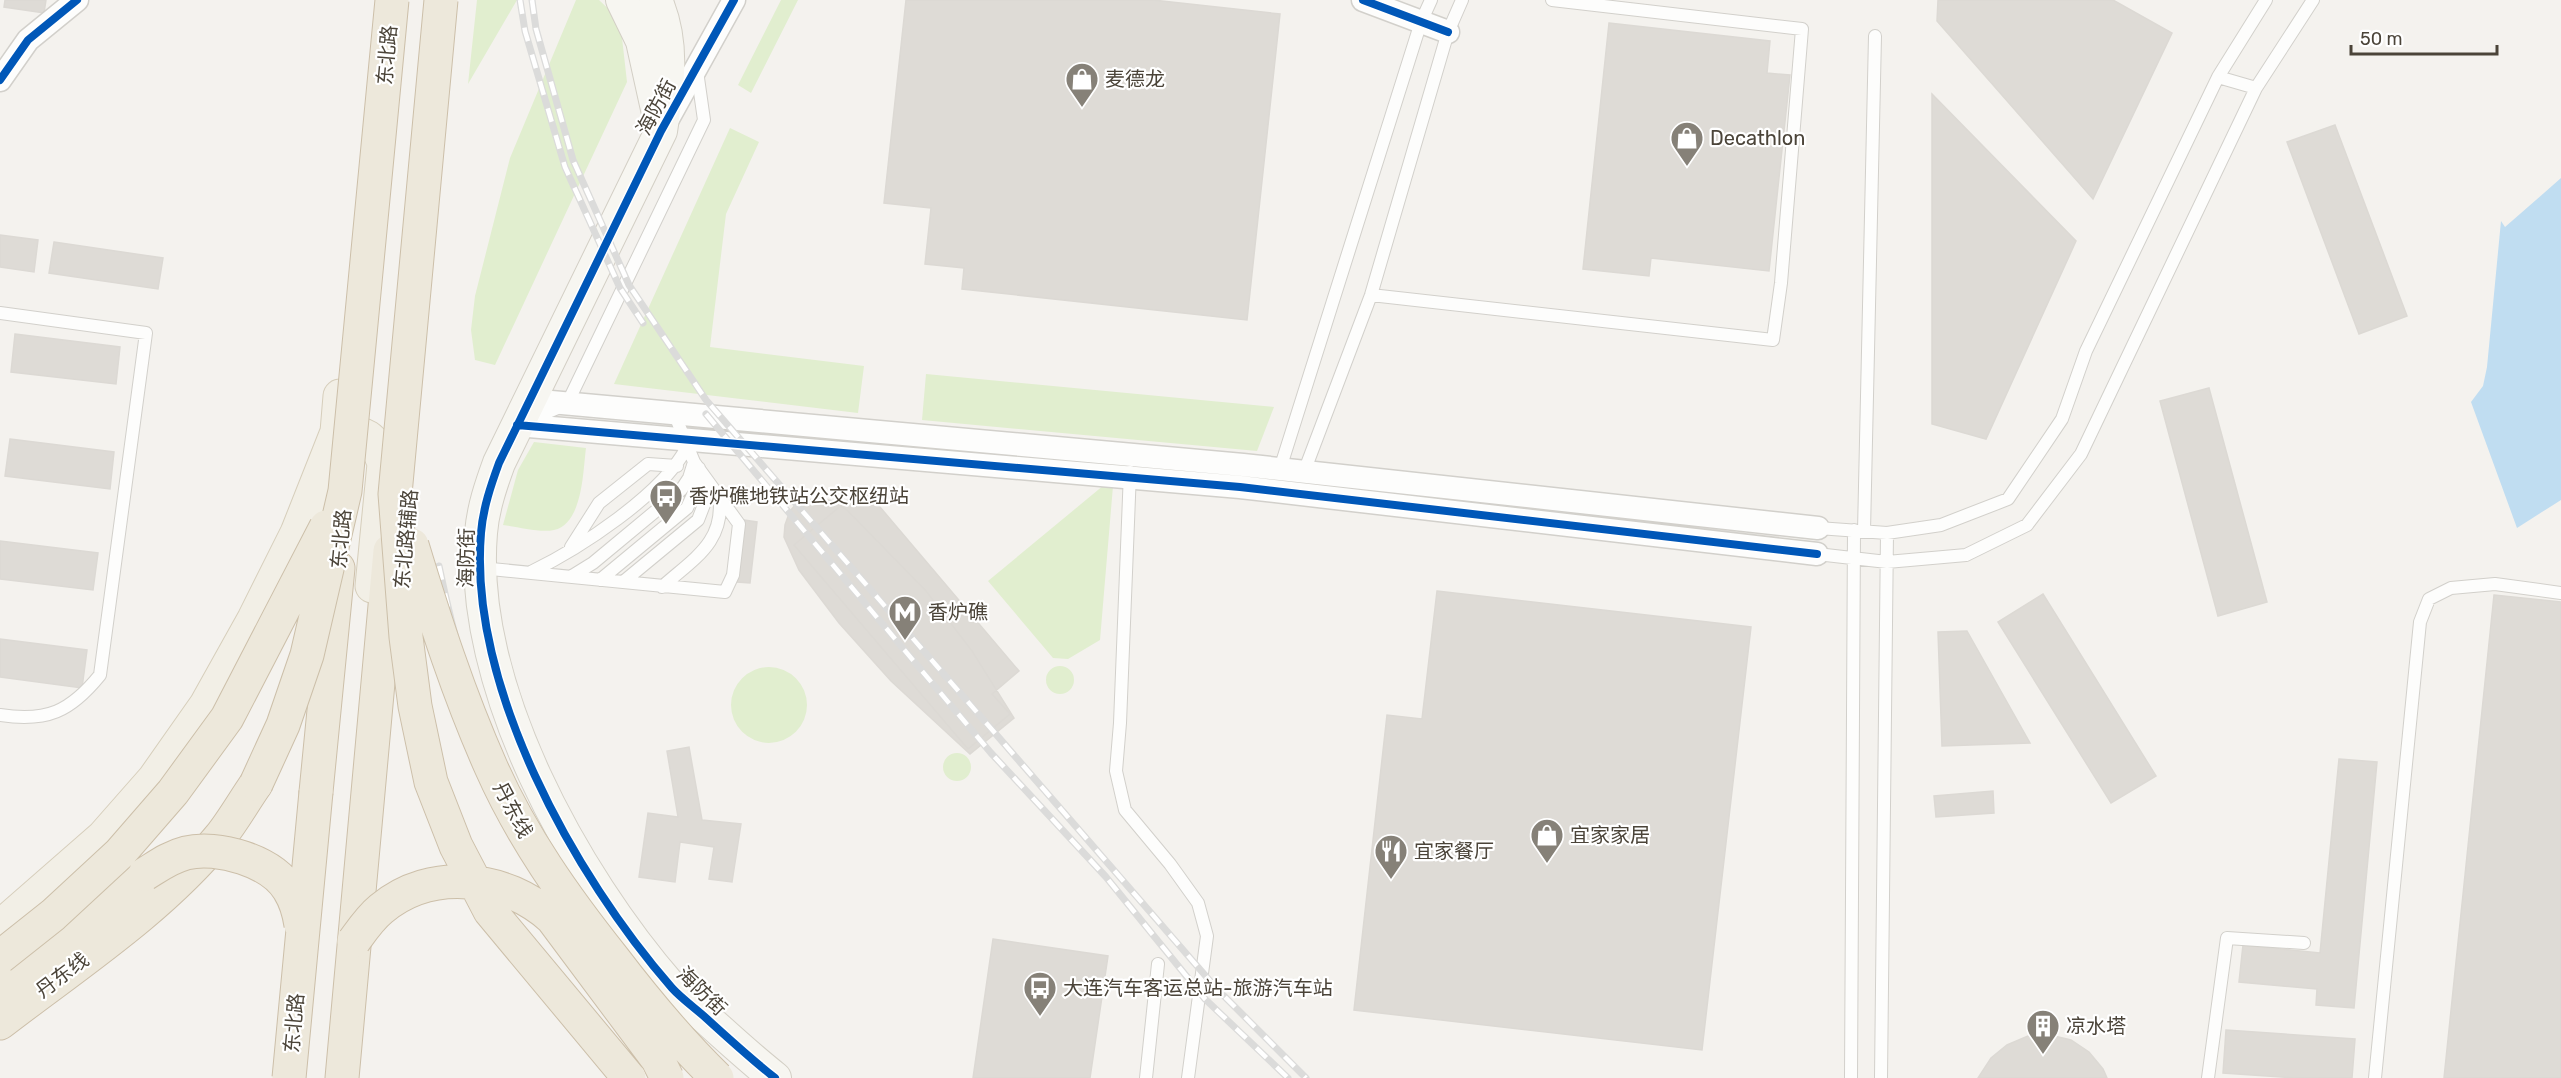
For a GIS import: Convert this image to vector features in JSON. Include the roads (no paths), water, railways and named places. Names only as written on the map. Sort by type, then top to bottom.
[{"type":"highway","name":"东北路","points":[[289,1078],[392,0]]},
{"type":"highway","points":[[342,1078],[441,0]]},
{"type":"highway","points":[[0,957],[53,915],[120,853],[174,792],[227,718],[345,491]]},
{"type":"highway","name":"丹东线","points":[[0,1023],[129,924],[174,885],[220,836],[256,784],[283,725],[307,655],[345,491]]},
{"type":"highway","points":[[395,494],[406,637],[415,706],[431,782],[456,846],[490,911],[629,1078]]},
{"type":"highway","name":"丹东线","points":[[395,494],[452,672],[492,769],[537,853],[572,906],[631,982],[690,1052],[717,1078]]},
{"type":"highway","points":[[0,992],[17,975],[145,874],[165,861],[187,852],[212,850],[232,854],[253,861],[273,873],[288,888],[298,908],[303,935]]},
{"type":"highway","points":[[354,941],[380,910],[398,897],[421,888],[446,883],[471,882],[498,886],[515,892],[535,903],[552,918],[658,1060],[667,1078]]},
{"type":"main road","name":"东北路","points":[[285,969],[378,0]]},
{"type":"main road","name":"东北路","points":[[326,1078],[427,0]]},
{"type":"main road","points":[[410,190],[434,234]]},
{"type":"main road","points":[[0,927],[103,837],[154,779],[206,705],[254,620],[297,533],[337,432],[355,431],[366,435],[378,446],[384,463]]},
{"type":"main road","points":[[285,969],[309,1024],[304,1078]]},
{"type":"street","points":[[0,80],[28,40],[77,0]]},
{"type":"street","name":"东北路辅路","points":[[357,1078],[455,0]]},
{"type":"street","name":"海防街","points":[[622,0],[642,41],[661,131]]},
{"type":"street","points":[[656,0],[662,14],[670,57],[661,131]]},
{"type":"street","name":"海防街","points":[[734,0],[661,131],[499,463],[487,495],[481,532],[480,568],[485,627],[501,688],[530,763],[572,851],[619,921],[674,989],[765,1070]]},
{"type":"street","points":[[1363,0],[1448,32]]},
{"type":"street","points":[[523,412],[567,404],[1278,469],[1818,528]]},
{"type":"street","points":[[523,412],[685,443],[1130,477],[1285,492],[1817,554]]},
{"type":"street","points":[[274,1078],[285,969]]},
{"type":"street","points":[[618,1078],[661,1042],[674,989]]},
{"type":"street","points":[[690,1078],[698,1072],[765,1070]]},
{"type":"lane","points":[[1431,0],[1421,22],[1278,469],[1285,492],[1304,472],[1371,295],[1448,32],[1462,0]]},
{"type":"lane","points":[[1371,295],[1773,340],[1781,283],[1802,29],[1551,0]]},
{"type":"lane","points":[[1818,528],[1887,533],[1941,525],[2008,499],[2062,419],[2086,351],[2218,77],[2266,0]]},
{"type":"lane","points":[[1817,554],[1887,562],[1966,555],[2026,525],[2081,454],[2256,88],[2313,0]]},
{"type":"lane","points":[[1851,1078],[1854,559],[1859,531],[1875,36]]},
{"type":"lane","points":[[567,404],[704,120],[697,67]]},
{"type":"lane","points":[[2218,77],[2256,88]]},
{"type":"lane","points":[[0,313],[146,333],[100,675],[82,697],[52,714],[24,719],[0,715]]},
{"type":"lane","points":[[480,568],[725,592],[734,575],[739,524],[697,465],[685,443],[674,414]]},
{"type":"lane","points":[[530,573],[566,553],[607,525],[677,466],[685,443]]},
{"type":"lane","points":[[1131,455],[1116,771],[1125,810],[1170,864],[1198,903],[1207,936],[1188,1078]]},
{"type":"lane","points":[[566,553],[599,503],[648,464],[677,466]]},
{"type":"lane","points":[[570,577],[583,571],[681,490],[697,465]]},
{"type":"lane","points":[[600,580],[687,508],[697,486],[697,465]]},
{"type":"lane","points":[[623,582],[698,520],[705,502],[705,491],[697,465]]},
{"type":"lane","points":[[662,587],[709,545],[720,522],[719,495]]},
{"type":"lane","points":[[1881,1078],[1887,533]]},
{"type":"lane","points":[[2375,1078],[2420,622],[2429,599],[2451,588],[2495,584],[2561,593]]},
{"type":"lane","points":[[2208,1078],[2227,938],[2304,943]]},
{"type":"lane","points":[[1146,1078],[1158,964]]},
{"type":"water","points":[[2561,178],[2561,500],[2517,528],[2471,402],[2483,386],[2487,367],[2501,221],[2505,227]]},
{"type":"railway","points":[[520,0],[525,31],[565,167],[620,288],[643,323]]},
{"type":"railway","points":[[532,0],[536,29],[573,160],[629,285],[706,400],[1217,989],[1306,1078]]},
{"type":"railway","points":[[706,414],[991,753],[1106,877],[1205,999],[1288,1078]]},
{"type":"railway","points":[[439,566],[464,669],[480,719],[517,815],[541,862],[596,952],[623,989],[663,1035],[714,1078]]},
{"type":"place","name":"麦德龙","points":[[1082,108]]},
{"type":"place","name":"Decathlon","points":[[1687,167]]},
{"type":"place","name":"香炉礁地铁站公交枢纽站","points":[[666,525]]},
{"type":"place","name":"香炉礁","points":[[905,641]]},
{"type":"place","name":"宜家家居","points":[[1547,864]]},
{"type":"place","name":"宜家餐厅","points":[[1391,880]]},
{"type":"place","name":"大连汽车客运总站-旅游汽车站","points":[[1040,1017]]},
{"type":"place","name":"凉水塔","points":[[2043,1055]]}]
